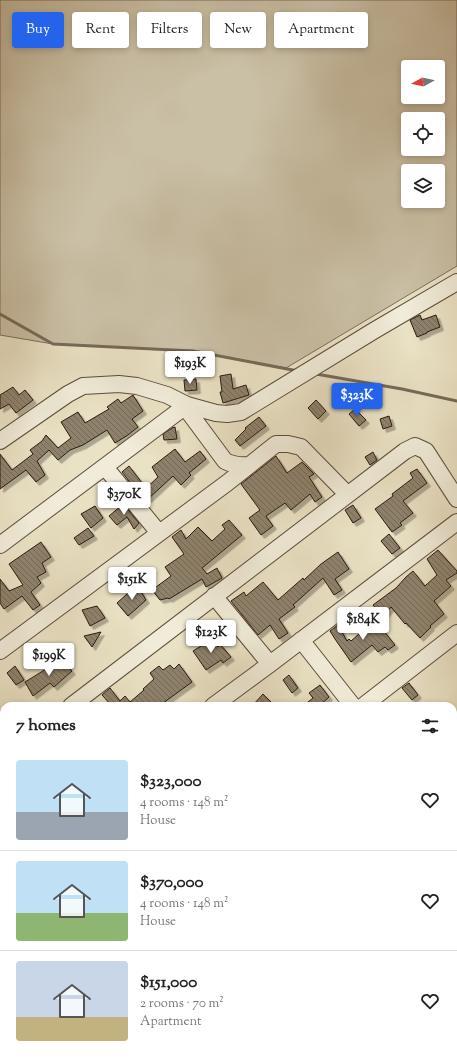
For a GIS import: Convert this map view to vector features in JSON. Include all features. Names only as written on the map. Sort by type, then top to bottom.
[{"type":"street","points":[[0,441],[68,394],[83,386],[119,384],[137,386],[167,395],[186,406],[216,413],[227,414],[241,412],[457,282]]},
{"type":"street","points":[[186,406],[225,461],[232,464],[249,465]]},
{"type":"street","points":[[0,545],[186,406]]},
{"type":"street","points":[[0,651],[227,483],[276,444],[294,444],[301,447],[347,494]]},
{"type":"street","points":[[76,702],[405,451],[415,446],[426,451],[457,499]]},
{"type":"street","points":[[105,467],[159,533]]},
{"type":"street","points":[[218,702],[456,521]]},
{"type":"street","points":[[214,596],[270,664]]},
{"type":"street","points":[[368,702],[457,633]]},
{"type":"street","points":[[301,640],[350,702]]},
{"type":"shaded area","points":[[0,0],[457,0],[457,266],[286,368],[193,351],[53,344],[0,335]]},
{"type":"building","points":[[420,315],[422,320],[436,315],[440,327],[417,337],[410,320]]},
{"type":"building","points":[[231,374],[233,389],[246,385],[249,395],[223,403],[220,392],[222,392],[220,376]]},
{"type":"building","points":[[196,379],[197,390],[185,391],[184,380]]},
{"type":"building","points":[[13,387],[19,395],[25,390],[33,400],[16,413],[9,404],[0,409],[0,395]]},
{"type":"building","points":[[133,395],[143,411],[132,419],[138,427],[128,435],[115,443],[107,430],[83,445],[70,450],[58,460],[49,450],[37,461],[45,475],[36,482],[26,470],[0,489],[0,454],[12,470],[33,454],[30,450],[42,441],[46,435],[58,448],[71,438],[61,422],[78,412],[85,423],[109,409],[107,407],[118,399],[121,403]]},
{"type":"building","points":[[316,400],[326,411],[318,419],[308,408]]},
{"type":"building","points":[[355,409],[366,420],[359,426],[349,414]]},
{"type":"building","points":[[389,416],[392,426],[383,429],[380,419]]},
{"type":"building","points":[[259,417],[266,426],[240,446],[235,440],[246,429],[245,428]]},
{"type":"building","points":[[175,427],[177,439],[164,440],[163,434]]},
{"type":"building","points":[[175,449],[185,462],[200,451],[206,459],[189,473],[191,475],[181,485],[173,476],[148,499],[142,492],[158,477],[152,467]]},
{"type":"building","points":[[373,452],[377,460],[370,465],[365,457]]},
{"type":"building","points":[[276,456],[287,473],[302,462],[314,474],[309,477],[322,497],[315,502],[310,494],[291,510],[285,503],[266,516],[273,526],[261,535],[249,518],[260,510],[241,484]]},
{"type":"building","points":[[129,466],[146,488],[139,494],[122,472]]},
{"type":"building","points":[[417,469],[427,483],[403,501],[413,513],[400,523],[402,525],[392,532],[375,509],[393,496],[392,494],[413,478],[410,473]]},
{"type":"building","points":[[120,500],[139,523],[134,529],[127,517],[117,525],[109,516],[121,506],[118,501]]},
{"type":"building","points":[[353,505],[361,518],[353,523],[345,510]]},
{"type":"building","points":[[95,506],[103,518],[91,528],[81,514]]},
{"type":"building","points":[[229,520],[242,535],[202,568],[207,574],[217,568],[222,578],[206,587],[202,579],[169,599],[160,600],[152,590],[171,576],[165,567],[184,554],[172,537],[181,530],[186,539],[198,527],[212,541],[225,529],[222,525]]},
{"type":"building","points":[[88,528],[94,536],[79,545],[74,538]]},
{"type":"building","points":[[389,534],[400,548],[392,554],[381,541]]},
{"type":"building","points":[[41,542],[51,557],[42,563],[46,572],[37,577],[41,583],[31,592],[40,605],[33,610],[22,596],[4,609],[0,603],[0,579],[9,591],[23,585],[9,564]]},
{"type":"building","points":[[438,550],[457,571],[457,573],[446,580],[451,586],[434,601],[444,614],[430,626],[431,627],[420,638],[406,623],[405,624],[391,607],[383,617],[373,605],[396,588],[413,571],[425,586],[437,575],[427,559]]},
{"type":"building","points":[[338,552],[349,569],[335,579],[342,590],[334,595],[323,578],[293,605],[295,607],[279,619],[288,633],[279,639],[270,625],[258,635],[231,601],[244,592],[246,596],[263,582],[278,600],[303,578],[304,580],[321,564]]},
{"type":"building","points":[[137,585],[146,600],[128,616],[117,603]]},
{"type":"building","points":[[97,606],[105,618],[90,626],[82,610]]},
{"type":"building","points":[[375,620],[395,645],[388,650],[385,647],[378,652],[372,645],[351,662],[330,631],[338,625],[347,641],[349,639],[351,641]]},
{"type":"building","points":[[101,632],[92,647],[84,636]]},
{"type":"building","points":[[212,639],[218,647],[220,644],[231,657],[223,663],[221,660],[206,670],[193,651]]},
{"type":"building","points":[[62,660],[72,671],[54,687],[50,683],[33,696],[25,682],[46,669],[45,668]]},
{"type":"building","points":[[179,664],[192,682],[164,702],[130,702],[154,679],[150,673],[159,666],[163,670],[170,665],[174,669]]},
{"type":"building","points":[[15,666],[24,680],[16,685],[7,673]]},
{"type":"building","points":[[289,675],[298,688],[292,693],[283,680]]},
{"type":"building","points":[[409,683],[418,695],[412,700],[402,688]]},
{"type":"building","points":[[320,685],[329,697],[323,702],[308,702],[313,698],[309,693]]},
{"type":"building","points":[[110,688],[120,701],[125,696],[130,702],[108,702],[102,695]]},
{"type":"building","points":[[263,694],[271,702],[256,702]]},
{"type":"waterway","points":[[0,314],[53,344],[193,351],[298,371]]},
{"type":"waterway","points":[[316,374],[402,389],[457,401]]}]
